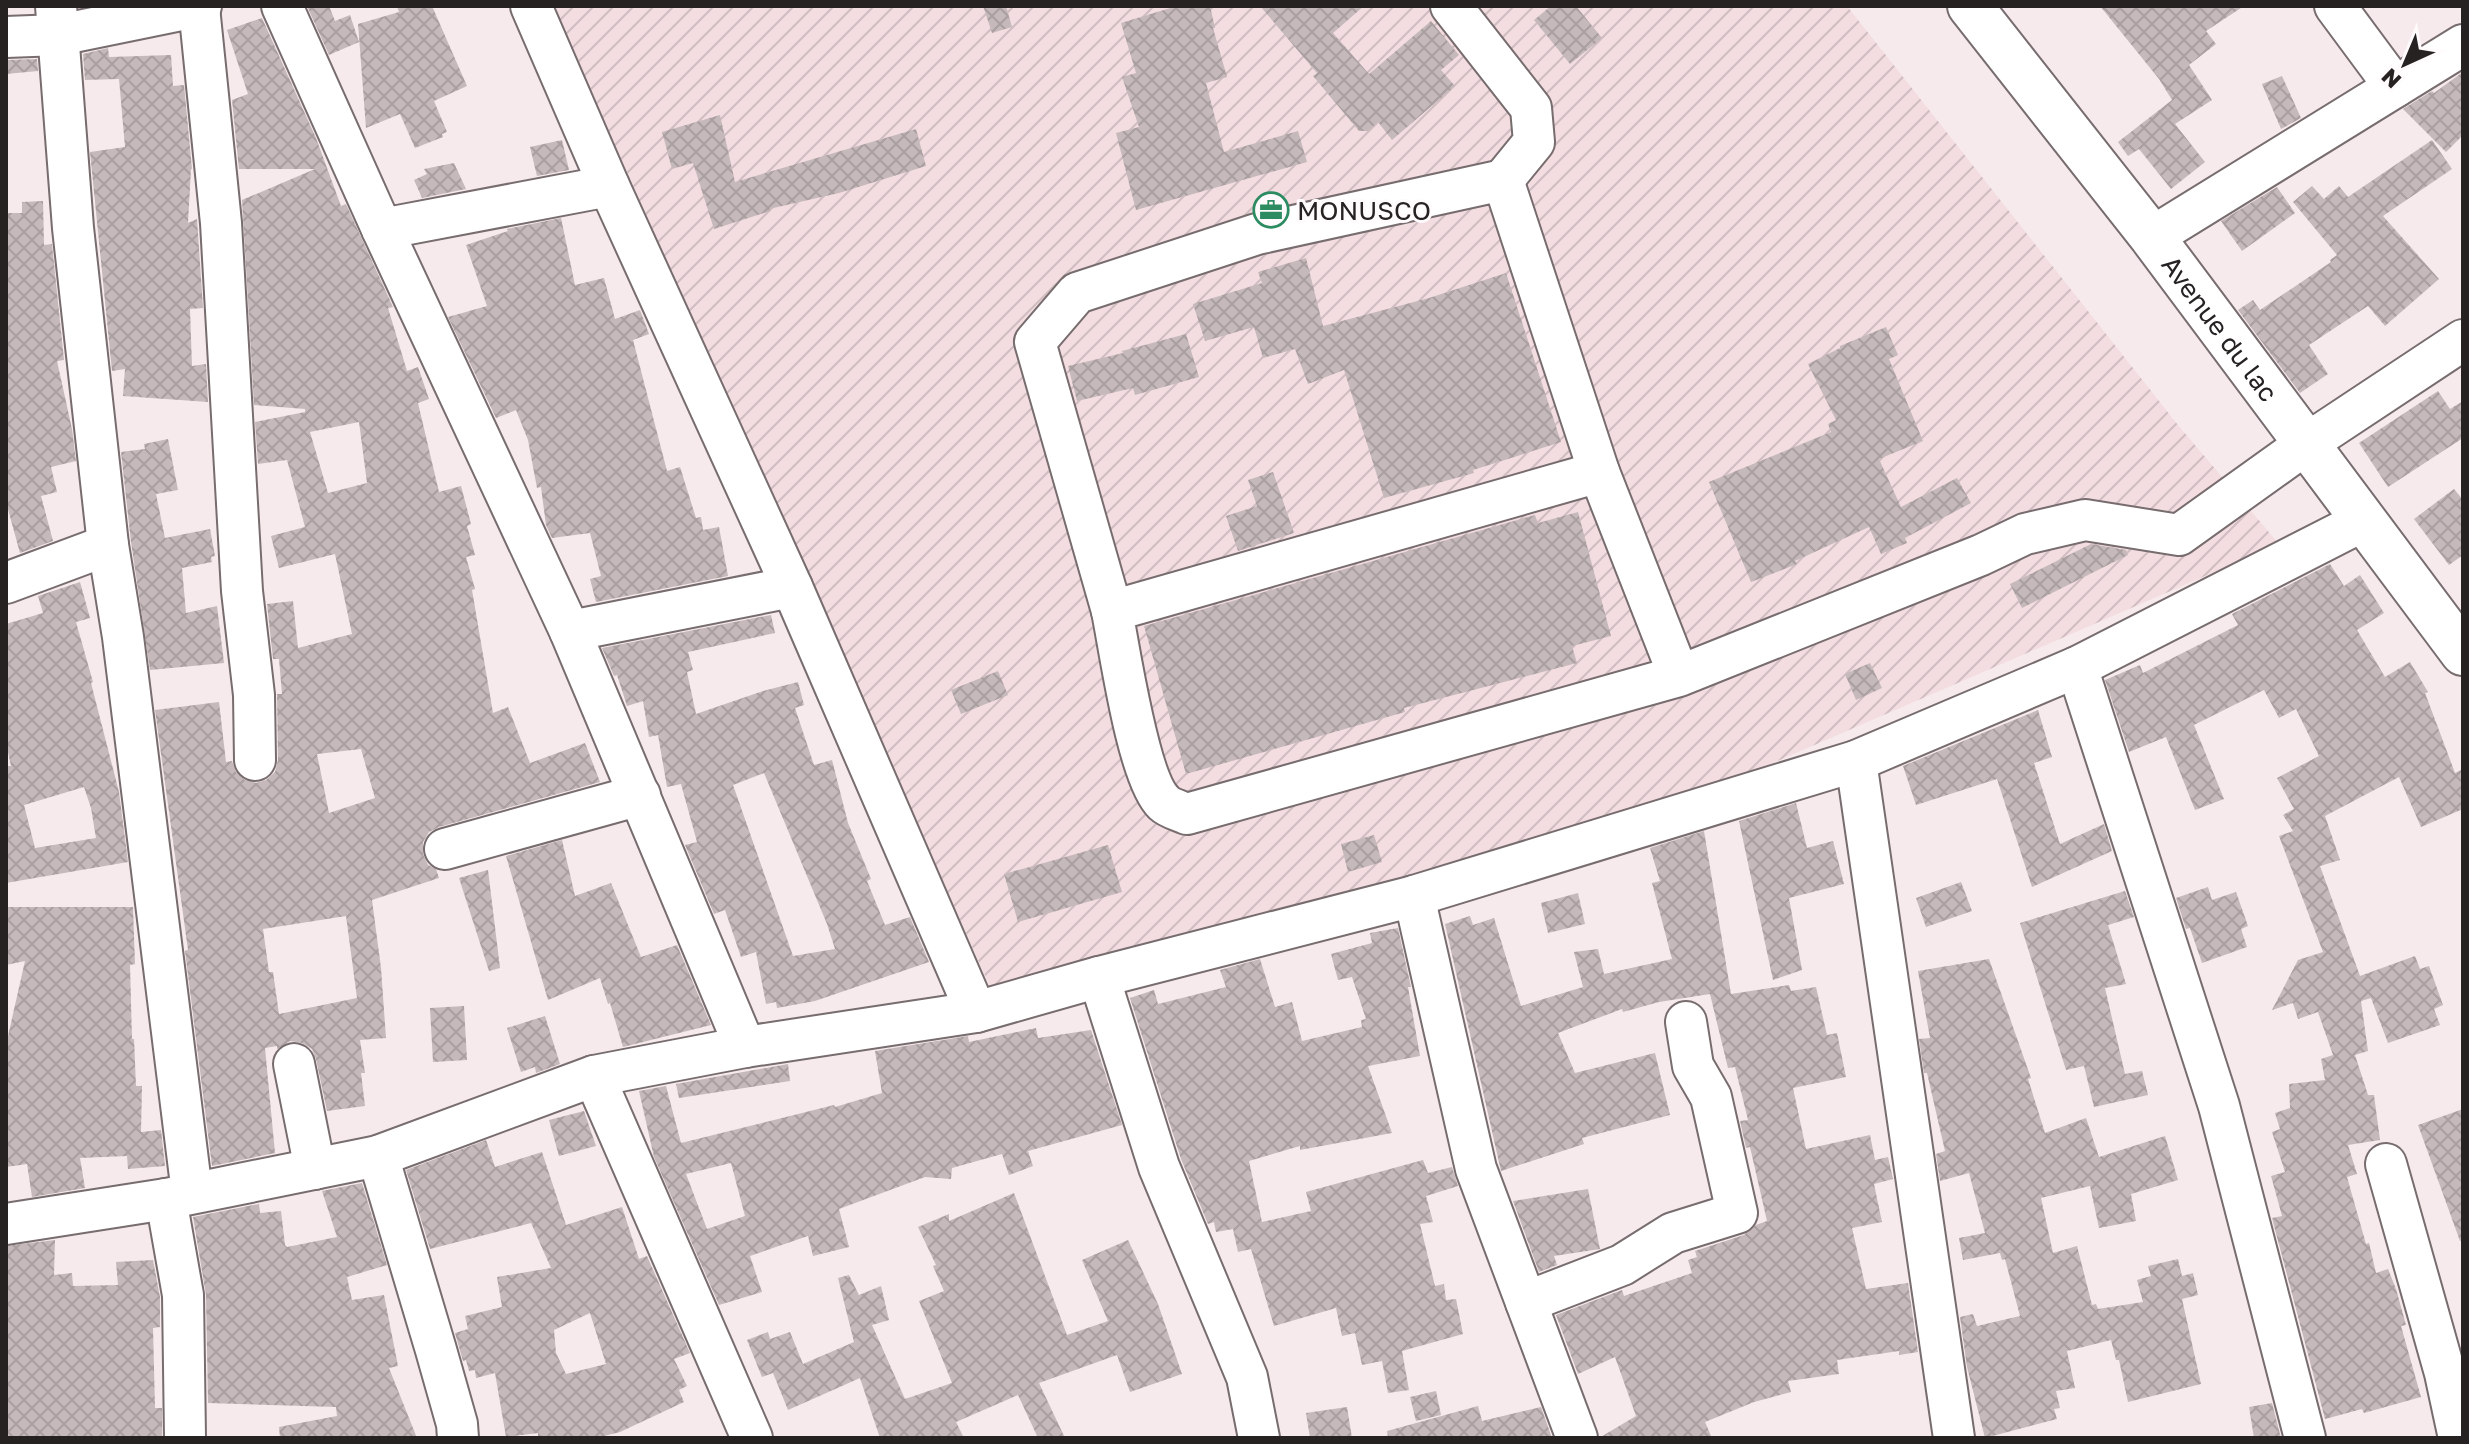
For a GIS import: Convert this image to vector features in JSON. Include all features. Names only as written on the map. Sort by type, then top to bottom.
[{"type":"main road","name":"Avenue du lac","points":[[1970,6],[2152,237],[2363,521],[2459,641]]},
{"type":"street","points":[[6,37],[58,20],[200,6],[221,223],[242,591],[254,695],[255,760]]},
{"type":"street","points":[[282,6],[382,229],[570,631],[745,1047]]},
{"type":"street","points":[[531,6],[609,186],[792,587],[976,1012]]},
{"type":"street","points":[[1451,6],[1531,108],[1534,142],[1503,180],[1257,234],[1077,293],[1035,342],[1112,611],[1131,714],[1148,776],[1164,803],[1187,814],[1679,676],[1981,555],[2025,534],[2085,520],[2179,535],[2306,444],[2463,340]]},
{"type":"street","points":[[2335,6],[2395,87]]},
{"type":"street","points":[[58,20],[73,228],[108,545],[127,668],[179,1196],[185,1438]]},
{"type":"street","points":[[2152,237],[2463,45]]},
{"type":"street","points":[[1503,180],[1599,472],[1679,676]]},
{"type":"street","points":[[382,229],[609,186]]},
{"type":"street","points":[[1112,611],[1599,472]]},
{"type":"street","points":[[6,1224],[179,1196],[378,1156],[594,1076],[745,1047],[976,1012],[1414,896],[1856,761],[2077,667],[2363,521]]},
{"type":"street","points":[[6,583],[108,545]]},
{"type":"street","points":[[570,631],[792,587]]},
{"type":"street","points":[[2077,667],[2219,1106],[2305,1438]]},
{"type":"street","points":[[1856,761],[1954,1438]]},
{"type":"street","points":[[445,849],[640,795]]},
{"type":"street","points":[[1414,896],[1476,1169],[1577,1438]]},
{"type":"street","points":[[1099,977],[1159,1167],[1247,1377],[1259,1438]]},
{"type":"street","points":[[1526,1302],[1622,1265],[1673,1233],[1737,1213],[1711,1097],[1693,1066],[1686,1022]]},
{"type":"street","points":[[294,1064],[315,1169]]},
{"type":"street","points":[[594,1076],[752,1438]]},
{"type":"street","points":[[378,1156],[457,1424],[458,1438]]},
{"type":"street","points":[[2386,1164],[2445,1373],[2459,1438]]},
{"type":"shaded area","points":[[553,6],[1847,6],[2178,425],[2279,544],[1699,795],[990,987]]},
{"type":"building","points":[[307,6],[329,6],[335,21],[350,15],[359,42],[329,55]]},
{"type":"building","points":[[397,6],[432,6],[467,86],[434,101],[447,132],[442,134],[443,137],[415,148],[400,114],[366,128],[358,24],[399,12]]},
{"type":"building","points":[[983,6],[1006,6],[1012,27],[992,33]]},
{"type":"building","points":[[1177,6],[1210,6],[1227,77],[1206,83],[1224,152],[1298,131],[1307,162],[1136,210],[1116,133],[1139,127],[1122,77],[1136,73],[1121,23]]},
{"type":"building","points":[[1260,6],[1364,6],[1333,33],[1369,74],[1431,21],[1459,55],[1441,70],[1455,86],[1392,140],[1378,122],[1368,131],[1359,131],[1313,76],[1317,73]]},
{"type":"building","points":[[1551,6],[1576,6],[1602,38],[1570,64],[1534,20]]},
{"type":"building","points":[[2100,6],[2244,6],[2206,31],[2216,44],[2189,65],[2212,100],[2175,124],[2205,162],[2171,189],[2139,149],[2128,156],[2118,142],[2172,100],[2159,79]]},
{"type":"building","points":[[262,18],[316,138],[341,206],[346,204],[393,307],[388,308],[407,371],[418,367],[429,399],[418,403],[439,492],[461,486],[471,524],[467,526],[475,555],[466,557],[475,589],[472,590],[493,713],[508,707],[530,763],[585,743],[600,782],[429,832],[423,842],[423,854],[428,865],[436,869],[439,878],[372,900],[386,1038],[360,1040],[365,1073],[361,1073],[365,1106],[327,1111],[312,1049],[290,1041],[277,1049],[277,1046],[265,1048],[275,1153],[212,1166],[185,951],[188,950],[155,710],[219,702],[226,762],[232,761],[236,772],[245,780],[256,783],[266,780],[275,772],[278,760],[277,694],[282,694],[279,659],[273,659],[267,604],[293,601],[298,648],[352,634],[335,554],[279,568],[271,536],[305,527],[287,460],[258,464],[255,422],[305,412],[305,409],[254,405],[242,200],[315,169],[239,169],[232,100],[248,94],[227,30]],"holes":[[[359,422],[367,483],[328,493],[310,432]],[[361,749],[375,798],[329,813],[317,754]],[[346,916],[357,998],[279,1014],[263,929]]]},
{"type":"building","points":[[108,48],[109,57],[171,55],[173,86],[184,85],[192,169],[188,223],[197,219],[203,308],[190,309],[192,366],[206,364],[208,402],[123,396],[125,369],[112,371],[90,152],[125,147],[119,79],[85,80],[83,54]]},
{"type":"building","points":[[37,59],[38,71],[6,74],[6,60]]},
{"type":"building","points":[[2463,72],[2463,135],[2446,152],[2403,109],[2432,91],[2434,93]]},
{"type":"building","points":[[2282,76],[2301,118],[2281,129],[2262,84]]},
{"type":"building","points":[[720,115],[735,182],[916,129],[926,166],[839,193],[769,209],[714,229],[693,163],[672,169],[662,132]]},
{"type":"building","points":[[562,140],[569,170],[537,176],[530,147]]},
{"type":"building","points":[[2432,140],[2452,169],[2383,216],[2439,279],[2385,326],[2368,306],[2309,345],[2328,374],[2300,393],[2238,310],[2253,300],[2260,310],[2337,255],[2293,202],[2312,186],[2324,199],[2339,186],[2348,197]]},
{"type":"building","points":[[454,163],[466,189],[422,198],[414,180],[427,174],[424,169]]},
{"type":"building","points":[[2277,187],[2295,213],[2242,251],[2221,221]]},
{"type":"building","points":[[43,201],[44,245],[52,244],[64,360],[57,361],[76,461],[51,467],[57,492],[41,496],[53,541],[20,553],[6,502],[6,213],[22,213],[22,202]]},
{"type":"building","points":[[561,218],[575,285],[604,278],[615,319],[640,310],[649,334],[633,340],[667,471],[680,467],[696,518],[701,517],[703,530],[719,527],[728,576],[596,602],[590,579],[601,576],[590,533],[552,538],[546,525],[541,487],[537,488],[528,440],[516,410],[496,418],[448,317],[487,306],[466,245],[507,229]]},
{"type":"building","points":[[1306,258],[1323,326],[1429,298],[1506,273],[1561,442],[1473,470],[1474,473],[1384,498],[1344,370],[1308,384],[1295,349],[1263,358],[1254,327],[1205,341],[1193,304],[1262,283],[1258,272]]},
{"type":"building","points":[[1886,327],[1898,355],[1889,359],[1923,441],[1879,459],[1901,507],[1957,478],[1971,503],[1905,538],[1907,543],[1881,554],[1869,527],[1795,561],[1797,564],[1751,582],[1709,482],[1831,432],[1828,424],[1836,420],[1808,364],[1840,346]]},
{"type":"building","points":[[1186,334],[1199,377],[1135,395],[1133,388],[1077,401],[1068,366]]},
{"type":"building","points":[[2438,391],[2450,409],[2463,401],[2463,438],[2388,487],[2359,443]]},
{"type":"building","points":[[168,439],[178,490],[156,494],[165,538],[210,529],[215,556],[211,557],[212,562],[182,568],[186,613],[217,606],[224,663],[150,670],[121,452],[145,449],[144,444]]},
{"type":"building","points":[[1273,472],[1294,533],[1238,551],[1226,516],[1257,506],[1248,480]]},
{"type":"building","points":[[2454,489],[2463,500],[2463,555],[2449,565],[2414,519]]},
{"type":"building","points":[[1578,512],[1611,636],[1572,646],[1577,663],[1404,708],[1405,712],[1186,774],[1144,626],[1535,515],[1538,523]]},
{"type":"building","points":[[2091,544],[2126,550],[2128,555],[2022,608],[2010,584]]},
{"type":"building","points":[[2330,564],[2344,586],[2360,575],[2384,613],[2357,630],[2385,677],[2410,662],[2428,692],[2425,693],[2455,773],[2463,769],[2463,809],[2421,827],[2399,777],[2325,816],[2340,860],[2320,866],[2360,976],[2415,956],[2420,969],[2429,966],[2443,1005],[2434,1009],[2440,1025],[2388,1043],[2371,998],[2361,1001],[2368,1051],[2355,1055],[2368,1095],[2374,1095],[2380,1140],[2348,1145],[2357,1174],[2347,1177],[2366,1244],[2369,1243],[2376,1273],[2388,1269],[2396,1289],[2406,1325],[2401,1326],[2421,1397],[2364,1413],[2362,1409],[2325,1419],[2272,1218],[2282,1216],[2271,1176],[2285,1172],[2272,1132],[2280,1129],[2275,1113],[2290,1108],[2289,1084],[2325,1080],[2321,1059],[2333,1055],[2318,1012],[2298,1019],[2293,1003],[2272,1010],[2298,960],[2323,952],[2279,836],[2293,831],[2283,815],[2294,809],[2277,778],[2319,756],[2296,709],[2279,718],[2264,690],[2194,725],[2224,799],[2195,810],[2166,737],[2129,752],[2105,680],[2140,665],[2143,673],[2238,625],[2232,614]]},
{"type":"building","points":[[80,582],[90,618],[76,622],[119,792],[128,862],[6,883],[6,766],[11,766],[6,743],[6,624],[43,613],[38,596]],"holes":[[[84,787],[96,838],[35,848],[24,805]]]},
{"type":"building","points":[[771,615],[775,633],[688,652],[693,670],[687,672],[696,714],[798,682],[804,705],[795,708],[814,765],[832,760],[848,823],[871,879],[867,881],[885,925],[910,917],[929,962],[815,1001],[777,1008],[776,1002],[766,1004],[756,952],[741,957],[725,910],[714,914],[685,845],[697,842],[681,784],[667,787],[658,735],[649,737],[643,701],[627,706],[617,675],[614,676],[602,648]],"holes":[[[764,773],[835,949],[793,956],[733,785]]]},
{"type":"building","points":[[1870,663],[1882,688],[1856,700],[1845,674]]},
{"type":"building","points":[[998,671],[1008,695],[961,714],[951,690]]},
{"type":"building","points":[[2038,710],[2052,757],[2034,763],[2060,844],[2104,824],[2112,851],[2032,887],[1997,779],[1916,805],[1903,766]]},
{"type":"building","points":[[1796,803],[1807,848],[1833,841],[1844,884],[1789,898],[1802,970],[1773,980],[1739,821]]},
{"type":"building","points":[[1704,831],[1731,994],[1789,985],[1791,991],[1816,987],[1827,1035],[1837,1033],[1846,1077],[1793,1088],[1806,1149],[1870,1135],[1875,1160],[1888,1157],[1893,1179],[1874,1184],[1882,1222],[1852,1228],[1866,1289],[1908,1283],[1918,1352],[1899,1355],[1899,1351],[1837,1360],[1839,1374],[1788,1381],[1791,1392],[1754,1402],[1705,1422],[1712,1438],[1599,1438],[1636,1416],[1615,1357],[1578,1374],[1556,1315],[1622,1290],[1624,1296],[1692,1273],[1688,1260],[1697,1257],[1695,1251],[1744,1235],[1767,1221],[1750,1147],[1746,1148],[1740,1121],[1748,1120],[1735,1067],[1728,1068],[1710,994],[1659,1002],[1623,1012],[1622,1009],[1558,1033],[1575,1073],[1655,1053],[1670,1115],[1582,1138],[1584,1144],[1501,1171],[1445,924],[1470,916],[1473,925],[1494,918],[1521,1006],[1583,987],[1574,952],[1598,949],[1604,974],[1672,959],[1652,883],[1660,881],[1650,848]]},
{"type":"building","points":[[1374,835],[1382,862],[1348,872],[1341,844]]},
{"type":"building","points":[[562,840],[575,896],[611,883],[641,957],[677,945],[711,1025],[623,1047],[600,978],[548,1000],[506,856]]},
{"type":"building","points":[[1108,845],[1122,892],[1018,922],[1004,874]]},
{"type":"building","points":[[488,870],[500,968],[489,971],[459,878]]},
{"type":"building","points":[[1961,882],[1972,911],[1926,927],[1916,898]]},
{"type":"building","points":[[2208,887],[2212,900],[2236,892],[2248,926],[2241,929],[2247,947],[2202,963],[2176,898]]},
{"type":"building","points":[[2125,891],[2134,917],[2108,925],[2126,984],[2105,988],[2125,1074],[2142,1071],[2148,1095],[2094,1107],[2084,1066],[2066,1070],[2020,923]]},
{"type":"building","points":[[1578,893],[1585,924],[1548,933],[1541,903]]},
{"type":"building","points":[[6,907],[133,907],[135,964],[130,965],[132,1039],[136,1086],[142,1086],[141,1132],[161,1130],[165,1166],[128,1169],[127,1156],[80,1158],[85,1188],[32,1197],[27,1164],[6,1167],[6,1045],[25,961],[6,965]]},
{"type":"building","points":[[1398,928],[1411,987],[1408,987],[1420,1056],[1368,1066],[1392,1133],[1300,1150],[1300,1146],[1249,1161],[1262,1222],[1311,1211],[1306,1192],[1423,1160],[1428,1173],[1452,1167],[1458,1186],[1426,1196],[1433,1222],[1420,1224],[1435,1286],[1444,1284],[1446,1300],[1456,1299],[1463,1334],[1402,1351],[1409,1390],[1388,1393],[1382,1361],[1362,1365],[1355,1333],[1342,1336],[1336,1308],[1274,1326],[1251,1249],[1238,1252],[1233,1229],[1216,1232],[1214,1222],[1208,1224],[1181,1159],[1130,998],[1154,990],[1158,1004],[1226,987],[1220,970],[1260,959],[1275,1007],[1292,1002],[1302,1041],[1362,1027],[1361,1020],[1366,1019],[1352,977],[1338,980],[1331,954],[1372,943],[1370,933]]},
{"type":"building","points":[[1989,959],[2031,1078],[2028,1079],[2045,1133],[2086,1118],[2099,1157],[2165,1136],[2178,1180],[2131,1194],[2136,1221],[2099,1228],[2090,1186],[2041,1198],[2053,1253],[2077,1246],[2092,1305],[2096,1304],[2098,1309],[2143,1302],[2137,1280],[2151,1276],[2148,1266],[2178,1259],[2182,1276],[2193,1273],[2198,1295],[2182,1299],[2201,1384],[2128,1402],[2119,1360],[2116,1360],[2111,1340],[2067,1351],[2075,1388],[2056,1391],[2060,1408],[2054,1409],[2057,1419],[1985,1438],[1967,1367],[1960,1317],[1973,1314],[1977,1326],[2020,1316],[2005,1259],[2002,1260],[2000,1253],[1963,1260],[1959,1238],[1985,1233],[1969,1173],[1940,1181],[1936,1154],[1945,1151],[1927,1073],[1924,1073],[1919,1039],[1930,1038],[1918,971]]},
{"type":"building","points":[[464,1006],[467,1060],[433,1062],[430,1008]]},
{"type":"building","points":[[545,1016],[560,1064],[536,1073],[535,1067],[521,1072],[507,1028]]},
{"type":"building","points":[[1036,1028],[1038,1038],[1091,1030],[1122,1125],[1028,1151],[1033,1166],[1009,1175],[1002,1154],[952,1168],[951,1179],[925,1177],[839,1209],[849,1247],[813,1256],[808,1236],[750,1256],[762,1292],[719,1305],[654,1157],[639,1091],[666,1086],[681,1143],[882,1093],[875,1051],[968,1036],[969,1042]],"holes":[[[731,1163],[745,1216],[707,1229],[686,1174]]]},
{"type":"building","points":[[788,1064],[790,1081],[679,1098],[676,1084]]},
{"type":"building","points":[[2463,1109],[2463,1240],[2460,1241],[2418,1125]]},
{"type":"building","points":[[584,1111],[596,1146],[559,1156],[549,1120]]},
{"type":"building","points":[[486,1140],[495,1167],[542,1152],[566,1225],[622,1207],[639,1259],[647,1256],[690,1353],[674,1359],[687,1386],[679,1390],[684,1402],[620,1432],[596,1438],[538,1438],[538,1433],[506,1437],[495,1373],[476,1378],[475,1370],[469,1371],[455,1333],[468,1329],[465,1316],[502,1307],[497,1277],[551,1268],[531,1223],[430,1249],[406,1170]],"holes":[[[590,1313],[606,1364],[566,1374],[556,1353],[554,1330]]]},
{"type":"building","points":[[362,1183],[387,1265],[347,1277],[352,1300],[384,1295],[398,1366],[389,1368],[417,1438],[280,1438],[279,1427],[337,1416],[336,1407],[208,1403],[206,1295],[193,1217],[259,1204],[260,1213],[281,1211],[287,1247],[337,1237],[322,1191]]},
{"type":"building","points":[[1588,1189],[1600,1249],[1554,1256],[1557,1265],[1539,1272],[1513,1201]]},
{"type":"building","points":[[1014,1193],[1067,1335],[1108,1321],[1082,1260],[1128,1240],[1158,1304],[1182,1374],[1130,1392],[1117,1355],[1039,1383],[1065,1438],[1038,1438],[1018,1395],[956,1422],[964,1438],[880,1438],[860,1378],[788,1410],[773,1373],[762,1377],[747,1340],[768,1332],[770,1339],[790,1332],[803,1364],[854,1342],[838,1278],[849,1275],[859,1295],[881,1286],[889,1320],[872,1325],[905,1399],[952,1383],[919,1301],[944,1291],[918,1227],[949,1214],[949,1221]]},
{"type":"building","points":[[55,1240],[54,1275],[72,1273],[73,1286],[118,1285],[116,1262],[153,1260],[160,1297],[160,1327],[153,1328],[155,1408],[162,1408],[162,1438],[6,1438],[6,1246]]},
{"type":"building","points":[[1436,1391],[1441,1415],[1416,1421],[1410,1397]]},
{"type":"building","points":[[2272,1403],[2281,1438],[2254,1438],[2249,1407]]},
{"type":"building","points":[[1478,1406],[1482,1421],[1541,1407],[1552,1438],[1388,1438],[1387,1431]]},
{"type":"building","points":[[1347,1407],[1352,1438],[1310,1438],[1306,1413]]},
{"type":"place","name":"MONUSCO","points":[[1271,210]]}]
